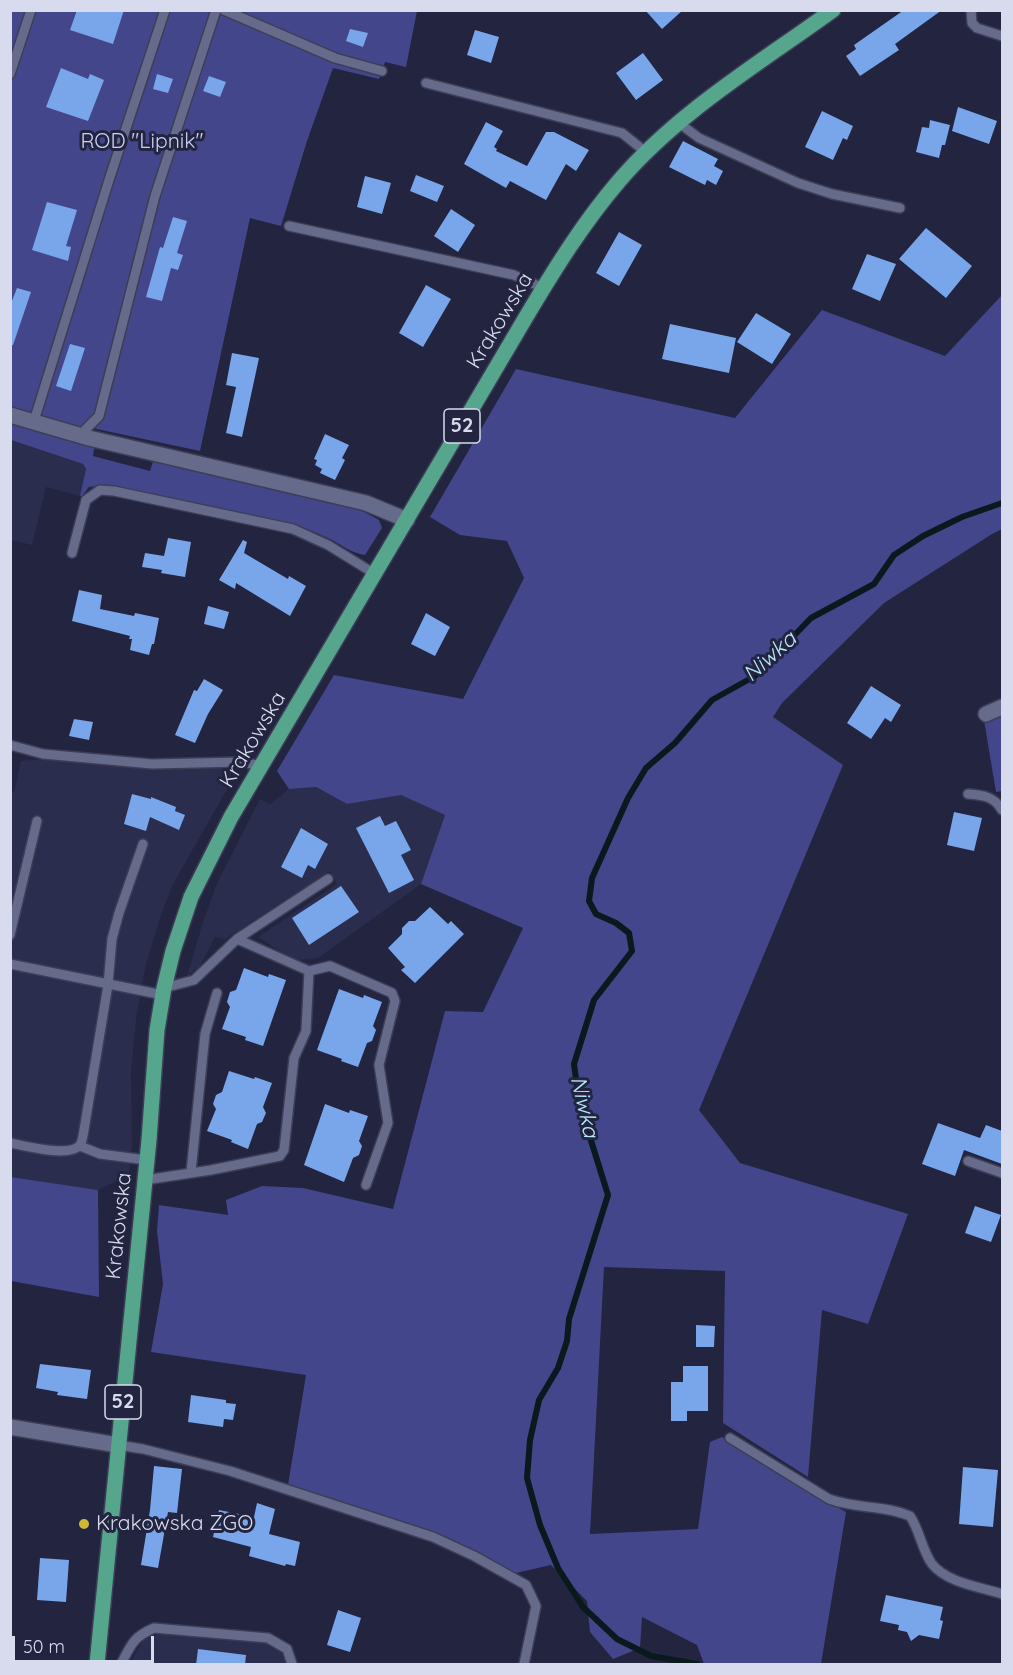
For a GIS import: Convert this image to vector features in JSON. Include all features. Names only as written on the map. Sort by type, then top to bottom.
[{"type":"main road","name":"Krakowska","points":[[97,1665],[147,1160],[153,1071],[163,992],[173,951],[191,897],[215,846],[543,288],[595,211],[620,180],[679,123],[833,10]]},
{"type":"street","points":[[10,415],[80,435],[366,503],[407,520]]},
{"type":"street","points":[[986,714],[1002,707]]},
{"type":"street","points":[[10,1427],[118,1445]]},
{"type":"lane","points":[[10,74],[31,10]]},
{"type":"lane","points":[[34,422],[109,180],[165,10]]},
{"type":"lane","points":[[80,435],[99,416],[155,196],[216,10]]},
{"type":"lane","points":[[224,10],[335,58],[382,71]]},
{"type":"lane","points":[[971,10],[972,23],[977,28],[1002,36]]},
{"type":"lane","points":[[426,83],[622,133],[647,153]]},
{"type":"lane","points":[[679,123],[699,138],[798,183],[832,194],[900,208]]},
{"type":"lane","points":[[289,226],[514,275],[543,288]]},
{"type":"lane","points":[[72,553],[86,500],[100,490],[293,530],[328,545],[375,574]]},
{"type":"lane","points":[[10,744],[43,754],[152,764],[241,762],[262,766]]},
{"type":"lane","points":[[968,794],[993,799],[1002,810]]},
{"type":"lane","points":[[10,935],[37,821]]},
{"type":"lane","points":[[10,1143],[61,1152],[80,1146],[108,985],[112,939],[143,844]]},
{"type":"lane","points":[[10,963],[108,985],[163,992],[194,980],[237,939],[328,879]]},
{"type":"lane","points":[[237,939],[309,972],[330,966],[392,993],[395,1001],[379,1065],[388,1123],[366,1185]]},
{"type":"lane","points":[[145,1180],[280,1156],[285,1150],[294,1058],[306,1031],[309,972]]},
{"type":"lane","points":[[191,1172],[205,1034],[217,993]]},
{"type":"lane","points":[[80,1146],[100,1154],[147,1160]]},
{"type":"lane","points":[[968,1161],[1002,1173]]},
{"type":"lane","points":[[730,1438],[829,1499],[846,1505],[899,1511],[910,1516],[932,1563],[941,1572],[955,1579],[1002,1594]]},
{"type":"lane","points":[[118,1445],[230,1471],[433,1537],[474,1556],[526,1585],[536,1606],[524,1665]]},
{"type":"lane","points":[[121,1665],[139,1634],[154,1628],[268,1638],[287,1649],[292,1665]]},
{"type":"shaded area","points":[[11,440],[83,464],[86,469],[80,496],[46,487],[32,545],[11,540]]},
{"type":"shaded area","points":[[43,759],[153,769],[231,767],[238,770],[173,884],[162,912],[146,964],[136,1019],[131,1072],[132,1144],[129,1175],[98,1190],[11,1177],[10,793],[14,792],[21,761]]},
{"type":"shaded area","points":[[316,787],[347,804],[401,795],[445,815],[421,884],[318,958],[299,960],[281,952],[258,937],[337,884],[330,871],[225,939],[215,937],[200,966],[187,976],[218,881],[260,799],[270,804],[289,789]]},
{"type":"shaded area","points":[[156,1634],[269,1643],[279,1649],[286,1664],[130,1664],[145,1637]]},
{"type":"green space","name":"ROD \"Lipnik\"","points":[[11,11],[417,11],[406,67],[385,62],[379,79],[333,68],[307,141],[281,226],[250,218],[200,451],[92,428],[88,442],[95,443],[93,456],[150,471],[154,458],[357,508],[379,520],[382,528],[365,555],[351,551],[317,533],[276,520],[107,485],[89,487],[80,496],[86,469],[83,464],[11,440]]},
{"type":"green space","points":[[1002,295],[1002,529],[884,603],[782,703],[773,717],[843,765],[699,1110],[740,1163],[908,1214],[868,1324],[822,1310],[808,1477],[723,1423],[725,1271],[604,1267],[590,1534],[698,1529],[710,1442],[722,1437],[802,1488],[846,1512],[821,1664],[704,1664],[697,1645],[642,1617],[640,1648],[613,1659],[590,1632],[587,1601],[551,1565],[516,1573],[434,1532],[288,1485],[306,1375],[151,1352],[163,1284],[157,1231],[159,1205],[228,1215],[226,1200],[262,1186],[303,1188],[393,1209],[445,1011],[483,1012],[523,928],[421,884],[445,815],[401,795],[347,804],[316,787],[289,789],[277,771],[334,675],[463,699],[524,578],[507,541],[460,535],[430,517],[516,369],[735,418],[822,310],[945,356]]},
{"type":"green space","points":[[1002,712],[1002,791],[996,792],[984,720]]},
{"type":"green space","points":[[11,1177],[98,1190],[99,1297],[11,1281]]},
{"type":"building","points":[[77,10],[124,10],[113,44],[70,30]]},
{"type":"building","points":[[645,10],[683,10],[662,29]]},
{"type":"building","points":[[904,10],[942,10],[895,44],[899,50],[860,76],[846,56],[856,49],[854,45]]},
{"type":"building","points":[[350,29],[368,33],[363,47],[346,41]]},
{"type":"building","points":[[475,30],[499,37],[491,63],[467,55]]},
{"type":"building","points":[[643,53],[663,80],[636,100],[616,73]]},
{"type":"building","points":[[61,68],[88,79],[90,74],[104,80],[88,121],[46,107]]},
{"type":"building","points":[[157,74],[173,79],[168,93],[153,89]]},
{"type":"building","points":[[209,76],[226,82],[220,97],[203,91]]},
{"type":"building","points":[[958,107],[997,121],[989,144],[952,131]]},
{"type":"building","points":[[822,111],[853,126],[847,140],[843,138],[833,160],[805,147]]},
{"type":"building","points":[[930,120],[950,125],[939,158],[916,152],[922,127],[929,128]]},
{"type":"building","points":[[486,122],[503,131],[494,147],[496,151],[527,166],[546,132],[554,132],[589,150],[576,171],[566,164],[546,200],[510,181],[506,188],[464,164]]},
{"type":"building","points":[[683,141],[718,159],[714,166],[723,171],[716,185],[707,180],[705,185],[669,167]]},
{"type":"building","points":[[416,175],[444,186],[437,202],[410,191]]},
{"type":"building","points":[[365,176],[391,183],[382,214],[357,207]]},
{"type":"building","points":[[47,202],[77,210],[66,246],[71,247],[68,261],[32,250]]},
{"type":"building","points":[[451,209],[475,225],[458,252],[434,236]]},
{"type":"building","points":[[173,217],[187,221],[177,253],[183,255],[178,270],[171,268],[162,301],[146,297],[160,247],[163,248]]},
{"type":"building","points":[[926,228],[972,266],[946,298],[899,259]]},
{"type":"building","points":[[619,232],[642,245],[619,286],[596,273]]},
{"type":"building","points":[[867,254],[896,264],[880,301],[852,289]]},
{"type":"building","points":[[426,285],[451,299],[423,347],[399,333]]},
{"type":"building","points":[[17,288],[31,292],[13,345],[10,345],[10,306]]},
{"type":"building","points":[[756,313],[791,334],[772,364],[737,342]]},
{"type":"building","points":[[670,324],[736,338],[729,373],[662,359]]},
{"type":"building","points":[[70,344],[85,348],[71,391],[56,386]]},
{"type":"building","points":[[232,353],[259,358],[242,437],[226,433],[236,387],[226,385]]},
{"type":"building","points":[[325,434],[349,445],[342,458],[345,460],[335,480],[320,473],[322,469],[315,465],[317,460],[314,459]]},
{"type":"building","points":[[168,538],[191,542],[185,577],[142,567],[145,553],[164,556]]},
{"type":"building","points":[[243,540],[247,542],[244,553],[288,579],[289,576],[306,586],[290,616],[236,583],[235,589],[219,580]]},
{"type":"building","points":[[79,590],[102,595],[100,609],[159,618],[154,644],[152,644],[149,655],[130,650],[132,639],[129,639],[130,636],[72,621]]},
{"type":"building","points":[[208,606],[229,612],[224,629],[204,624]]},
{"type":"building","points":[[426,613],[450,627],[435,656],[411,644]]},
{"type":"building","points":[[204,679],[223,690],[208,714],[195,743],[175,735],[194,690],[197,691]]},
{"type":"building","points":[[871,686],[901,705],[891,722],[885,718],[871,739],[847,723]]},
{"type":"building","points":[[74,719],[93,722],[89,740],[69,736]]},
{"type":"building","points":[[132,794],[151,799],[151,797],[176,807],[175,811],[185,815],[179,830],[150,817],[146,831],[124,824]]},
{"type":"building","points":[[954,812],[982,818],[974,851],[947,845]]},
{"type":"building","points":[[380,816],[385,826],[396,821],[411,850],[401,855],[414,880],[389,893],[356,828]]},
{"type":"building","points":[[301,828],[328,844],[315,869],[308,865],[302,878],[281,867]]},
{"type":"building","points":[[341,886],[359,912],[309,945],[292,918]]},
{"type":"building","points":[[430,907],[448,924],[451,921],[464,934],[415,983],[401,970],[405,967],[388,948],[402,934],[402,928],[409,921],[415,921]]},
{"type":"building","points":[[244,968],[268,977],[269,974],[286,980],[263,1046],[245,1040],[246,1037],[222,1029],[230,1007],[227,1002],[230,992],[236,990]]},
{"type":"building","points":[[339,989],[382,1002],[373,1026],[376,1030],[372,1041],[367,1043],[358,1067],[317,1050]]},
{"type":"building","points":[[229,1071],[272,1083],[263,1107],[266,1113],[262,1122],[257,1124],[248,1149],[231,1142],[232,1140],[207,1131],[216,1109],[213,1104],[216,1095],[222,1092]]},
{"type":"building","points":[[325,1104],[349,1113],[350,1110],[368,1116],[359,1141],[362,1146],[359,1155],[353,1158],[344,1182],[304,1165]]},
{"type":"building","points":[[938,1123],[980,1138],[986,1125],[1002,1131],[1002,1164],[964,1150],[955,1176],[922,1164]]},
{"type":"building","points":[[975,1206],[1001,1215],[991,1242],[965,1233]]},
{"type":"building","points":[[696,1325],[715,1326],[714,1347],[696,1347]]},
{"type":"building","points":[[40,1364],[91,1370],[87,1399],[57,1395],[58,1392],[36,1388]]},
{"type":"building","points":[[683,1366],[708,1366],[708,1411],[687,1411],[687,1421],[671,1421],[671,1382],[683,1382]]},
{"type":"building","points":[[191,1395],[226,1400],[226,1403],[236,1404],[233,1420],[224,1419],[223,1427],[188,1422]]},
{"type":"building","points":[[154,1466],[182,1469],[177,1513],[168,1512],[158,1568],[141,1565]]},
{"type":"building","points":[[963,1467],[998,1470],[993,1527],[959,1524]]},
{"type":"building","points":[[257,1503],[275,1509],[269,1534],[300,1542],[295,1566],[286,1564],[285,1566],[249,1556],[251,1547],[213,1537],[219,1510],[254,1517]]},
{"type":"building","points":[[40,1558],[69,1560],[66,1602],[37,1600]]},
{"type":"building","points":[[886,1595],[943,1607],[939,1639],[919,1635],[911,1641],[907,1632],[898,1630],[899,1625],[880,1621]]},
{"type":"building","points":[[338,1610],[361,1618],[350,1652],[327,1645]]},
{"type":"building","points":[[198,1649],[246,1655],[245,1665],[196,1665]]},
{"type":"waterway","name":"Niwka","points":[[697,1664],[651,1656],[617,1639],[583,1607],[558,1568],[540,1525],[527,1478],[530,1440],[539,1400],[558,1368],[567,1341],[569,1319],[608,1195],[579,1102],[574,1064],[594,1000],[632,951],[629,933],[616,923],[596,914],[589,901],[592,878],[628,798],[646,768],[675,743],[712,700],[755,676],[811,618],[874,584],[894,555],[923,536],[962,517],[1002,503]]},
{"type":"place","name":"Krakowska ZGO","points":[[84,1524]]}]
